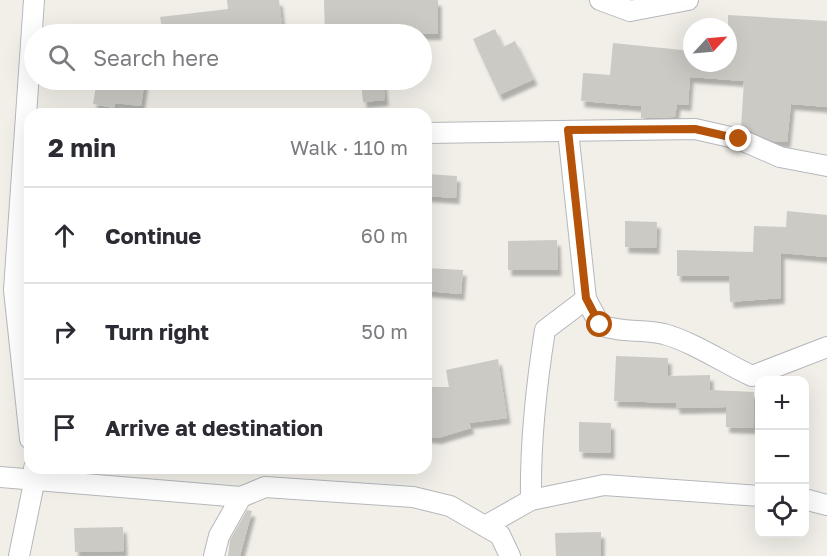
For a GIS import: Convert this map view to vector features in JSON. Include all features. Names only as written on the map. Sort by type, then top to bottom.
[{"type":"street","points":[[33,24],[34,0]]},
{"type":"street","points":[[600,0],[630,11],[688,0]]},
{"type":"street","points":[[29,108],[30,90]]},
{"type":"street","points":[[432,133],[695,129],[739,139],[780,157],[827,166]]},
{"type":"street","points":[[568,130],[586,298],[600,325],[613,330],[661,333],[685,341],[713,359],[752,376],[827,347]]},
{"type":"street","points":[[24,192],[15,291],[24,380]]},
{"type":"street","points":[[531,500],[530,459],[534,398],[545,330],[586,298]]},
{"type":"street","points":[[0,477],[26,474]]},
{"type":"street","points":[[19,556],[34,474]]},
{"type":"street","points":[[43,474],[241,497],[265,487],[412,497],[450,506],[500,535],[510,556]]},
{"type":"street","points":[[485,526],[531,500],[604,485],[755,496]]},
{"type":"street","points":[[214,556],[219,536],[241,497]]},
{"type":"street","points":[[809,501],[827,506]]},
{"type":"building","points":[[227,0],[279,0],[282,24],[161,24],[160,17],[228,9]]},
{"type":"building","points":[[324,0],[438,0],[438,34],[432,34],[432,24],[325,24]]},
{"type":"building","points":[[728,15],[827,21],[827,107],[791,104],[787,142],[773,141],[741,127],[744,81],[690,77],[688,105],[677,104],[675,117],[641,118],[641,106],[581,101],[583,73],[610,75],[613,43],[683,50],[683,72],[737,72],[737,18],[728,18]]},
{"type":"building","points":[[495,29],[503,47],[515,41],[534,79],[499,95],[473,39]]},
{"type":"building","points":[[95,90],[143,90],[141,106],[115,103],[114,108],[93,104]]},
{"type":"building","points":[[362,90],[384,90],[385,100],[363,102]]},
{"type":"building","points":[[432,174],[457,176],[456,198],[432,196]]},
{"type":"building","points":[[787,211],[827,215],[827,257],[781,253],[781,298],[730,302],[729,276],[677,276],[677,250],[753,252],[754,226],[786,227]]},
{"type":"building","points":[[625,221],[657,222],[656,248],[625,247]]},
{"type":"building","points":[[557,240],[558,270],[508,270],[508,241]]},
{"type":"building","points":[[432,268],[463,270],[461,294],[432,292]]},
{"type":"building","points":[[616,356],[668,358],[668,376],[710,375],[710,390],[754,392],[753,428],[726,427],[726,407],[676,408],[676,403],[614,401]]},
{"type":"building","points":[[498,359],[507,418],[469,423],[471,428],[438,438],[432,438],[432,387],[449,387],[446,370]]},
{"type":"building","points":[[579,422],[611,423],[611,453],[579,452]]},
{"type":"building","points":[[247,510],[252,511],[240,556],[228,556],[230,540]]},
{"type":"building","points":[[123,527],[124,551],[75,552],[74,528]]},
{"type":"building","points":[[601,532],[601,556],[556,556],[555,533]]},
{"type":"route","points":[[600,325],[586,298],[568,130],[695,129],[739,139]]}]
